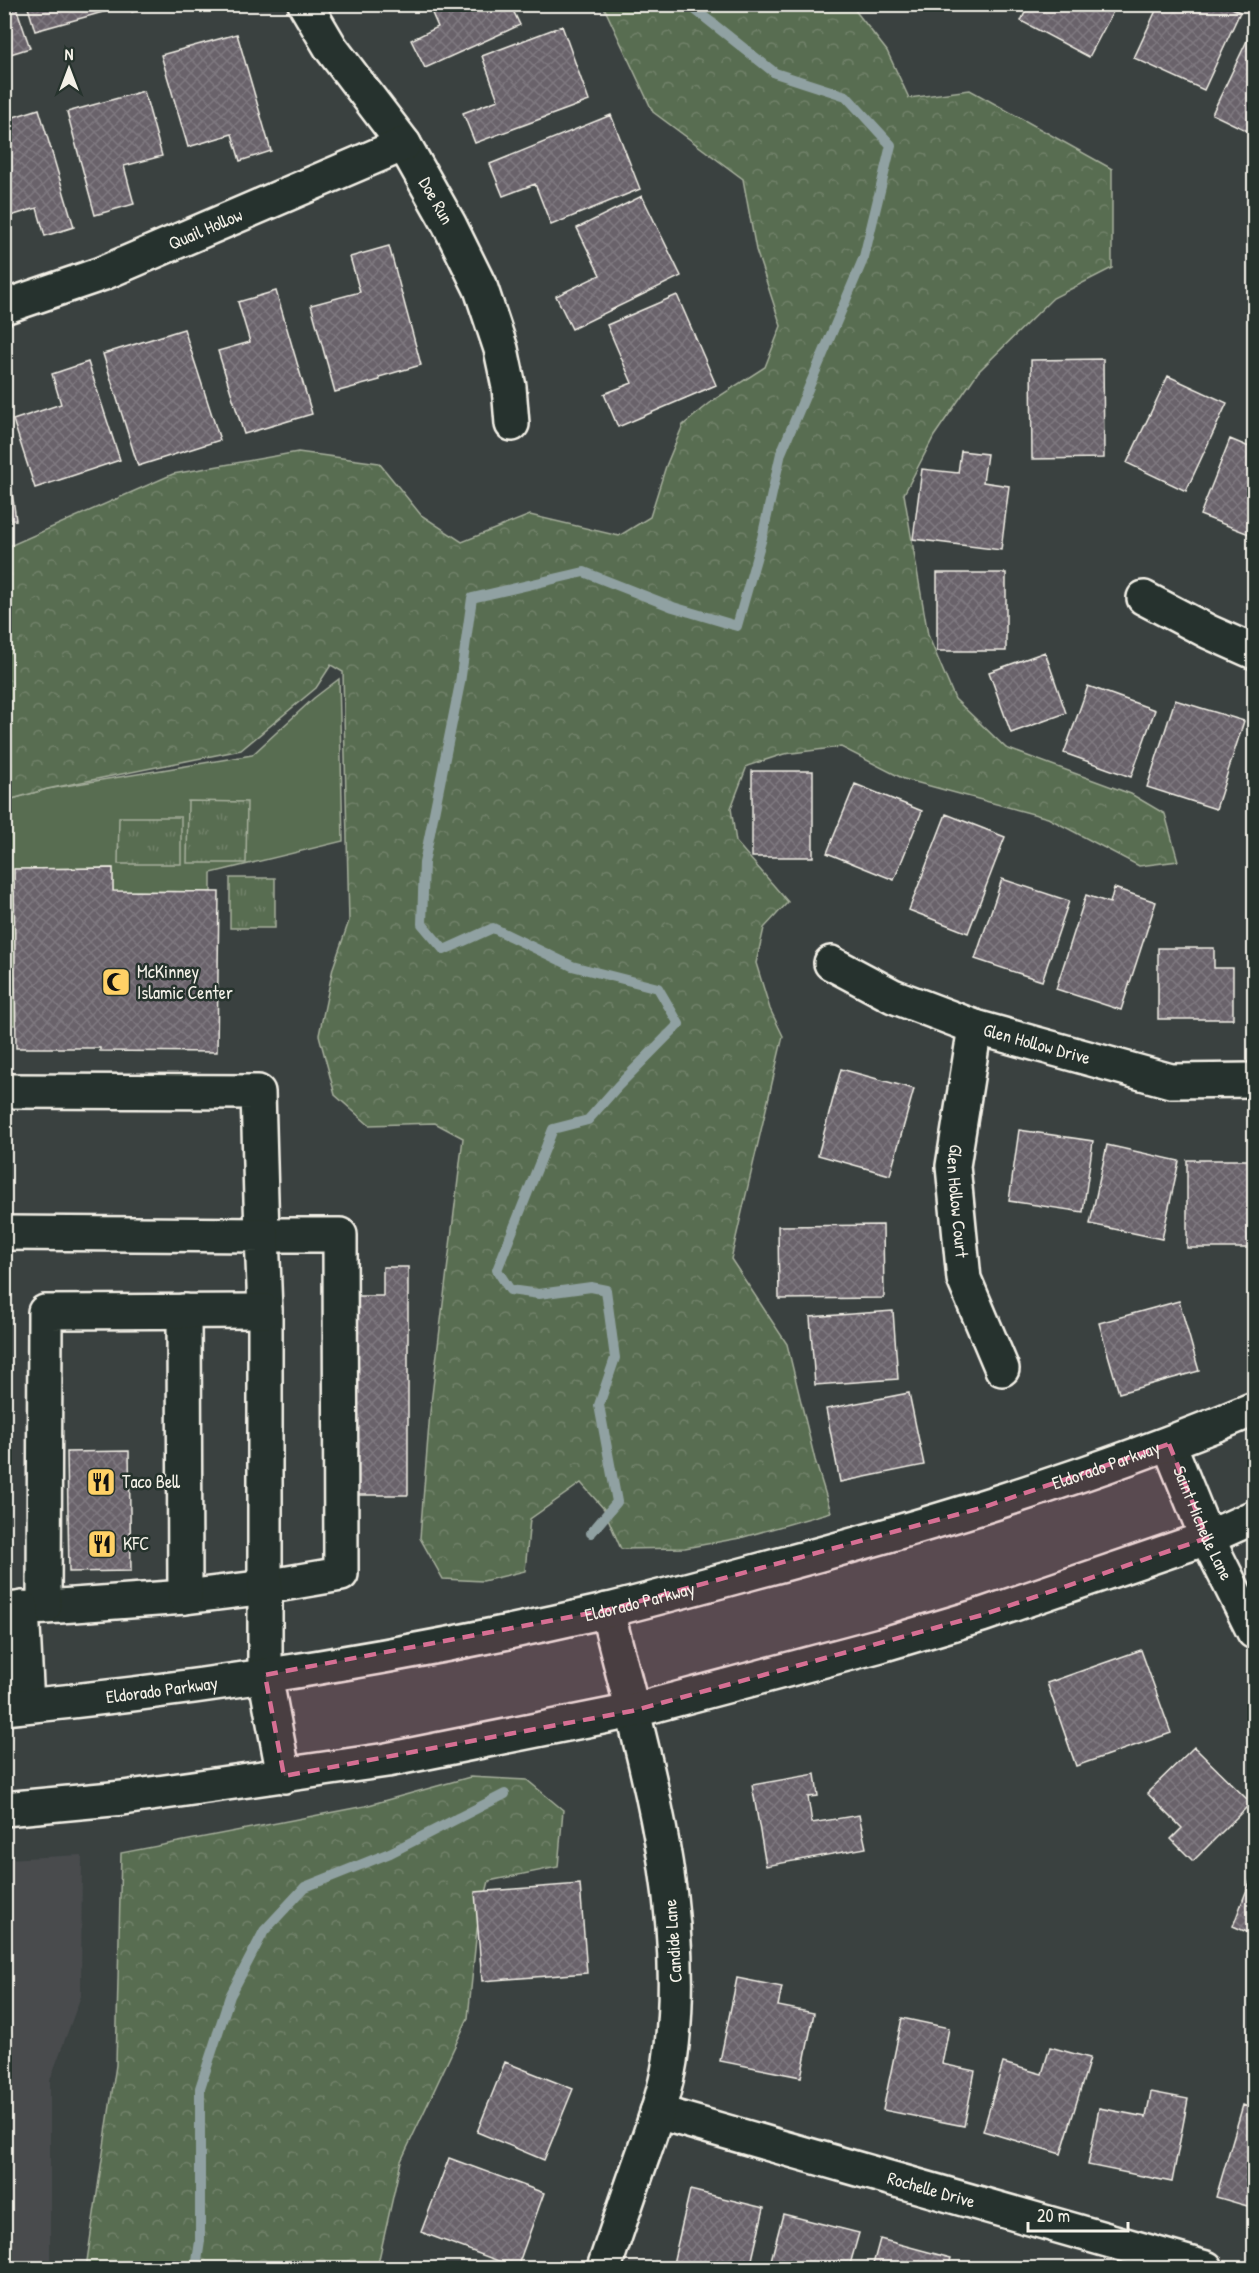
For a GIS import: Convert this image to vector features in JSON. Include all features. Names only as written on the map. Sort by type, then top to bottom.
[{"type":"street","name":"Doe Run","points":[[305,4],[331,48],[404,144],[481,290],[501,349],[509,387],[512,424]]},
{"type":"street","name":"Quail Hollow","points":[[4,307],[101,274],[404,144]]},
{"type":"street","points":[[1144,598],[1209,632],[1254,652]]},
{"type":"street","name":"Glen Hollow Drive","points":[[831,963],[892,996],[975,1027],[1171,1080],[1254,1080]]},
{"type":"street","name":"Glen Hollow Court","points":[[975,1027],[953,1166],[964,1279],[1002,1369]]},
{"type":"street","points":[[4,1090],[258,1092],[265,1311],[265,1676],[284,1776]]},
{"type":"street","points":[[4,1233],[340,1235],[341,1574],[185,1597],[24,1608]]},
{"type":"street","points":[[184,1311],[185,1597]]},
{"type":"street","points":[[16,1706],[45,1312],[265,1311]]},
{"type":"street","name":"Eldorado Parkway","points":[[16,1706],[265,1676],[417,1649],[607,1610],[894,1534],[981,1508],[1169,1444],[1254,1409]]},
{"type":"street","name":"Saint Michelle Lane","points":[[1169,1444],[1208,1538],[1254,1632]]},
{"type":"street","points":[[4,1809],[123,1798],[387,1760],[632,1711],[881,1645],[971,1618],[1208,1538],[1254,1517]]},
{"type":"street","name":"Candide Lane","points":[[604,2268],[657,2112],[670,2062],[677,1978],[672,1908],[657,1816],[607,1610]]},
{"type":"street","name":"Rochelle Drive","points":[[657,2112],[1206,2268]]},
{"type":"highlighted area","points":[[1169,1444],[1207,1538],[982,1615],[632,1711],[284,1776],[265,1675],[607,1610],[981,1508]]},
{"type":"shaded area","points":[[82,1855],[81,1996],[50,2080],[50,2268],[5,2268],[5,1859]]},
{"type":"green space","points":[[603,5],[851,5],[887,51],[909,98],[970,90],[1112,169],[1112,268],[1053,298],[978,372],[934,436],[904,494],[928,635],[955,699],[1006,748],[1131,794],[1165,814],[1178,861],[1139,866],[1048,818],[904,779],[841,747],[784,754],[747,766],[731,808],[736,842],[788,902],[764,928],[756,963],[770,1009],[783,1036],[731,1259],[787,1344],[815,1460],[831,1512],[740,1538],[685,1548],[621,1549],[604,1509],[581,1483],[530,1519],[525,1571],[483,1581],[443,1579],[420,1538],[430,1412],[463,1138],[435,1123],[369,1125],[335,1095],[319,1035],[333,968],[349,921],[343,672],[331,665],[316,688],[241,750],[47,789],[5,801],[5,548],[173,474],[298,452],[379,463],[421,515],[462,542],[530,515],[619,536],[650,517],[666,466],[683,425],[715,399],[765,367],[781,326],[756,250],[743,179],[653,112]]},
{"type":"green space","points":[[339,679],[343,841],[211,873],[211,892],[113,891],[112,868],[14,869],[15,1025],[5,1025],[5,801],[47,789],[252,755],[314,698]]},
{"type":"green space","points":[[188,801],[247,802],[246,863],[187,863]]},
{"type":"green space","points":[[119,817],[181,817],[181,864],[118,864]]},
{"type":"green space","points":[[230,878],[275,878],[275,928],[230,928]]},
{"type":"green space","points":[[470,1777],[527,1780],[563,1810],[558,1867],[489,1881],[477,1929],[468,2018],[401,2161],[377,2268],[86,2268],[116,2065],[121,1853],[365,1806]]},
{"type":"building","points":[[4,4],[15,4],[30,48],[4,56]]},
{"type":"building","points":[[27,4],[113,4],[114,9],[35,31]]},
{"type":"building","points":[[130,4],[159,4],[132,12]]},
{"type":"building","points":[[428,4],[510,4],[520,25],[425,68],[411,40],[438,27]]},
{"type":"building","points":[[1029,4],[1117,4],[1089,57],[1021,21]]},
{"type":"building","points":[[1159,4],[1224,4],[1240,12],[1204,90],[1134,58]]},
{"type":"building","points":[[562,26],[589,101],[475,143],[463,113],[498,100],[482,56]]},
{"type":"building","points":[[1254,26],[1254,134],[1212,114]]},
{"type":"building","points":[[237,34],[271,151],[240,161],[232,134],[188,147],[161,55]]},
{"type":"building","points":[[144,91],[162,156],[124,166],[134,204],[95,215],[67,112]]},
{"type":"building","points":[[39,109],[74,227],[45,236],[37,208],[4,218],[4,120]]},
{"type":"building","points":[[611,115],[640,189],[551,225],[535,184],[503,196],[490,164]]},
{"type":"building","points":[[642,196],[681,276],[572,329],[556,296],[600,275],[577,228]]},
{"type":"building","points":[[389,246],[421,365],[379,377],[380,380],[335,392],[311,305],[360,292],[350,257]]},
{"type":"building","points":[[276,291],[312,414],[244,434],[218,351],[250,342],[238,302]]},
{"type":"building","points":[[677,295],[716,385],[618,427],[604,394],[632,383],[607,325]]},
{"type":"building","points":[[184,329],[220,440],[138,466],[103,354]]},
{"type":"building","points":[[1103,359],[1104,458],[1032,459],[1031,360]]},
{"type":"building","points":[[88,362],[120,460],[35,488],[13,420],[61,404],[52,374]]},
{"type":"building","points":[[1168,376],[1227,403],[1186,491],[1127,463]]},
{"type":"building","points":[[1230,439],[1254,449],[1254,536],[1200,515]]},
{"type":"building","points":[[961,451],[987,454],[983,482],[1009,486],[1001,550],[913,539],[922,469],[958,473]]},
{"type":"building","points":[[12,492],[16,520],[4,521],[4,493]]},
{"type":"building","points":[[937,573],[1006,573],[1006,651],[937,651]]},
{"type":"building","points":[[1045,652],[1066,713],[1011,733],[989,672]]},
{"type":"building","points":[[1088,686],[1155,710],[1131,777],[1064,753]]},
{"type":"building","points":[[1175,700],[1244,721],[1216,809],[1147,787]]},
{"type":"building","points":[[752,771],[813,771],[813,857],[752,857]]},
{"type":"building","points":[[855,784],[922,811],[894,880],[827,853]]},
{"type":"building","points":[[946,814],[1005,837],[968,933],[909,910]]},
{"type":"building","points":[[113,868],[113,891],[219,892],[217,1052],[16,1048],[14,869]]},
{"type":"building","points":[[1002,879],[1069,901],[1042,981],[975,959]]},
{"type":"building","points":[[1114,888],[1156,902],[1121,1010],[1056,989],[1086,895],[1110,903]]},
{"type":"building","points":[[1158,948],[1214,948],[1214,968],[1233,968],[1233,1019],[1158,1019]]},
{"type":"building","points":[[841,1069],[914,1089],[890,1175],[818,1155]]},
{"type":"building","points":[[1019,1130],[1093,1141],[1083,1212],[1009,1201]]},
{"type":"building","points":[[1107,1145],[1179,1161],[1162,1239],[1090,1224]]},
{"type":"building","points":[[1187,1160],[1254,1160],[1254,1248],[1187,1248]]},
{"type":"building","points":[[883,1225],[884,1298],[779,1299],[778,1226]]},
{"type":"building","points":[[383,1267],[408,1267],[408,1495],[354,1495],[354,1296],[383,1296]]},
{"type":"building","points":[[1179,1301],[1199,1371],[1119,1393],[1099,1323]]},
{"type":"building","points":[[893,1311],[898,1379],[815,1385],[810,1317]]},
{"type":"building","points":[[909,1393],[924,1465],[840,1482],[826,1409]]},
{"type":"building","points":[[129,1451],[131,1571],[69,1572],[67,1452]]},
{"type":"building","points":[[1141,1650],[1171,1733],[1076,1766],[1047,1683]]},
{"type":"building","points":[[1194,1747],[1251,1803],[1193,1861],[1171,1839],[1182,1828],[1147,1793]]},
{"type":"building","points":[[815,1774],[818,1796],[808,1797],[812,1823],[859,1815],[866,1848],[766,1866],[752,1785]]},
{"type":"building","points":[[1254,1871],[1254,1935],[1233,1926]]},
{"type":"building","points":[[580,1884],[587,1973],[482,1981],[475,1892]]},
{"type":"building","points":[[737,1978],[782,1987],[778,2006],[814,2013],[801,2077],[720,2061]]},
{"type":"building","points":[[902,2018],[949,2028],[942,2064],[975,2071],[964,2126],[883,2110]]},
{"type":"building","points":[[1050,2047],[1090,2058],[1061,2154],[983,2131],[1003,2063],[1042,2074]]},
{"type":"building","points":[[505,2062],[573,2089],[544,2160],[477,2132]]},
{"type":"building","points":[[1151,2092],[1188,2099],[1172,2182],[1088,2165],[1099,2108],[1146,2117]]},
{"type":"building","points":[[1243,2105],[1254,2109],[1254,2208],[1216,2197]]},
{"type":"building","points":[[449,2158],[544,2193],[517,2268],[421,2232]]},
{"type":"building","points":[[690,2190],[764,2208],[750,2268],[672,2268]]},
{"type":"building","points":[[783,2214],[859,2233],[849,2268],[769,2268]]},
{"type":"building","points":[[880,2239],[951,2258],[948,2268],[872,2268]]},
{"type":"waterway","points":[[591,1533],[617,1502],[599,1405],[615,1358],[606,1290],[591,1287],[539,1294],[510,1290],[497,1270],[553,1129],[588,1120],[679,1024],[658,988],[572,966],[493,928],[444,950],[422,924],[424,863],[460,683],[472,598],[584,572],[673,607],[737,626],[762,538],[781,453],[864,257],[891,145],[846,96],[775,73],[688,4]]},
{"type":"waterway","points":[[196,2268],[200,2241],[200,2088],[230,1996],[264,1931],[305,1887],[390,1853],[505,1794]]},
{"type":"place","name":"McKinney Islamic Center","points":[[116,982]]},
{"type":"place","name":"Taco Bell","points":[[101,1482]]},
{"type":"place","name":"KFC","points":[[102,1544]]}]
